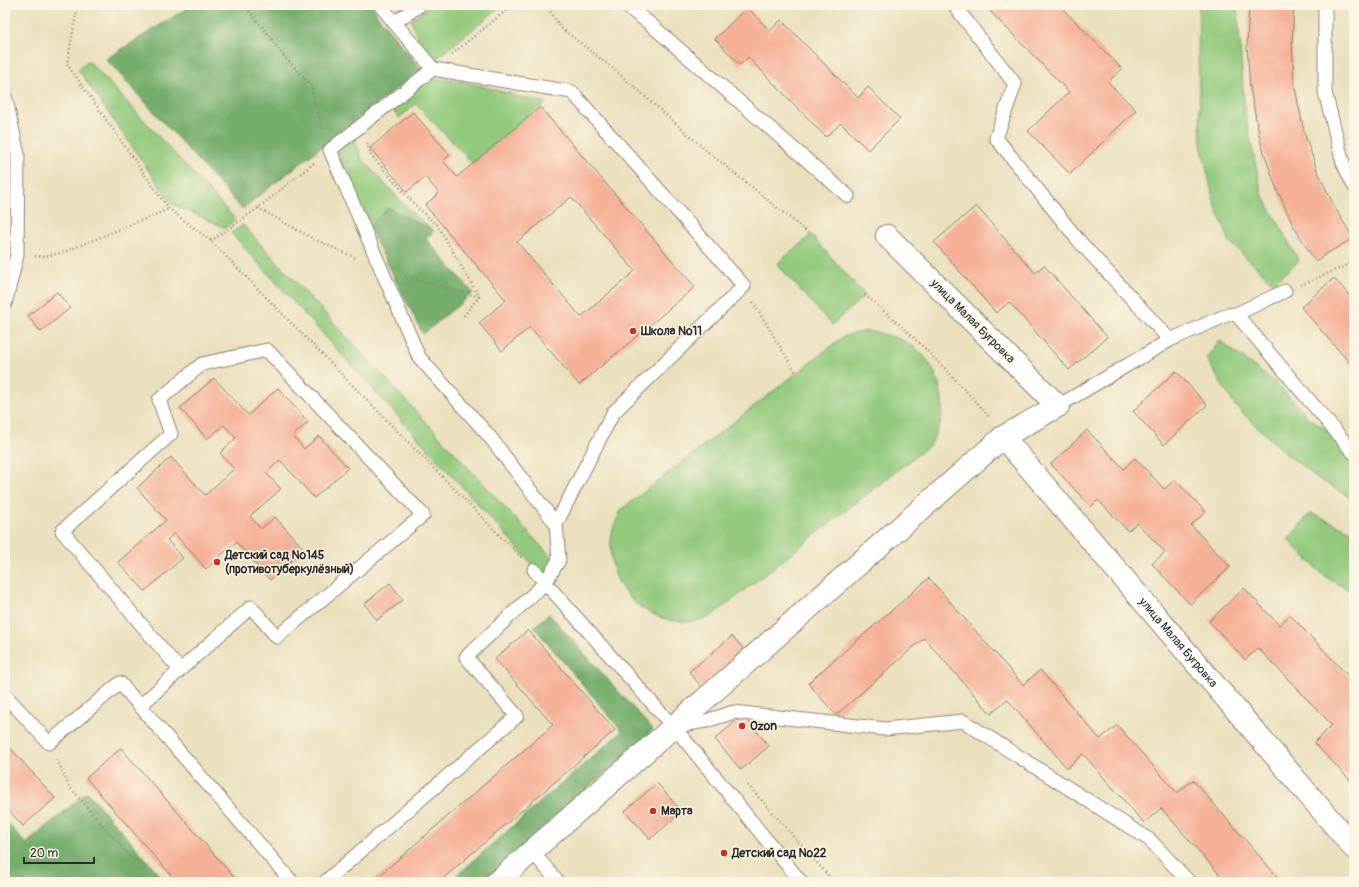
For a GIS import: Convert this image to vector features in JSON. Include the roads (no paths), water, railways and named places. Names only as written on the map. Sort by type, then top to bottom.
[{"type":"street","name":"улица Малая Бугровка","points":[[887,236],[1058,406]]},
{"type":"street","points":[[497,882],[1003,437],[1058,406]]},
{"type":"street","name":"улица Малая Бугровка","points":[[1003,437],[1354,848]]},
{"type":"lane","points":[[325,882],[517,716],[466,657],[545,583],[558,560],[556,524],[613,413],[744,286],[572,92],[433,69],[380,5]]},
{"type":"lane","points":[[394,23],[420,5]]},
{"type":"lane","points":[[625,5],[649,23],[848,196]]},
{"type":"lane","points":[[954,5],[1015,84],[996,138],[1079,241],[1170,340]]},
{"type":"lane","points":[[1325,5],[1325,92],[1343,163],[1354,186]]},
{"type":"lane","points":[[433,69],[330,150],[419,356],[490,437],[556,524]]},
{"type":"lane","points":[[5,96],[18,156],[11,255],[5,304]]},
{"type":"lane","points":[[1058,406],[1170,340],[1227,315],[1236,314],[1285,291]]},
{"type":"lane","points":[[1236,314],[1354,453]]},
{"type":"lane","points":[[140,706],[251,607],[277,637],[423,515],[267,350],[202,364],[159,400],[171,434],[62,531],[180,670]]},
{"type":"lane","points":[[534,570],[674,727],[801,882]]},
{"type":"lane","points":[[5,694],[49,743],[120,683],[292,882]]},
{"type":"lane","points":[[674,727],[706,721],[734,712],[885,729],[963,721],[1150,840],[1189,882]]},
{"type":"lane","points":[[532,851],[558,882]]},
{"type":"place","name":"Школа №11","points":[[633,331]]},
{"type":"place","name":"Детский сад №145 (противотуберкулёзный)","points":[[217,562]]},
{"type":"place","name":"Ozon","points":[[742,726]]},
{"type":"place","name":"Марта","points":[[653,811]]},
{"type":"place","name":"Детский сад №22","points":[[724,853]]}]
